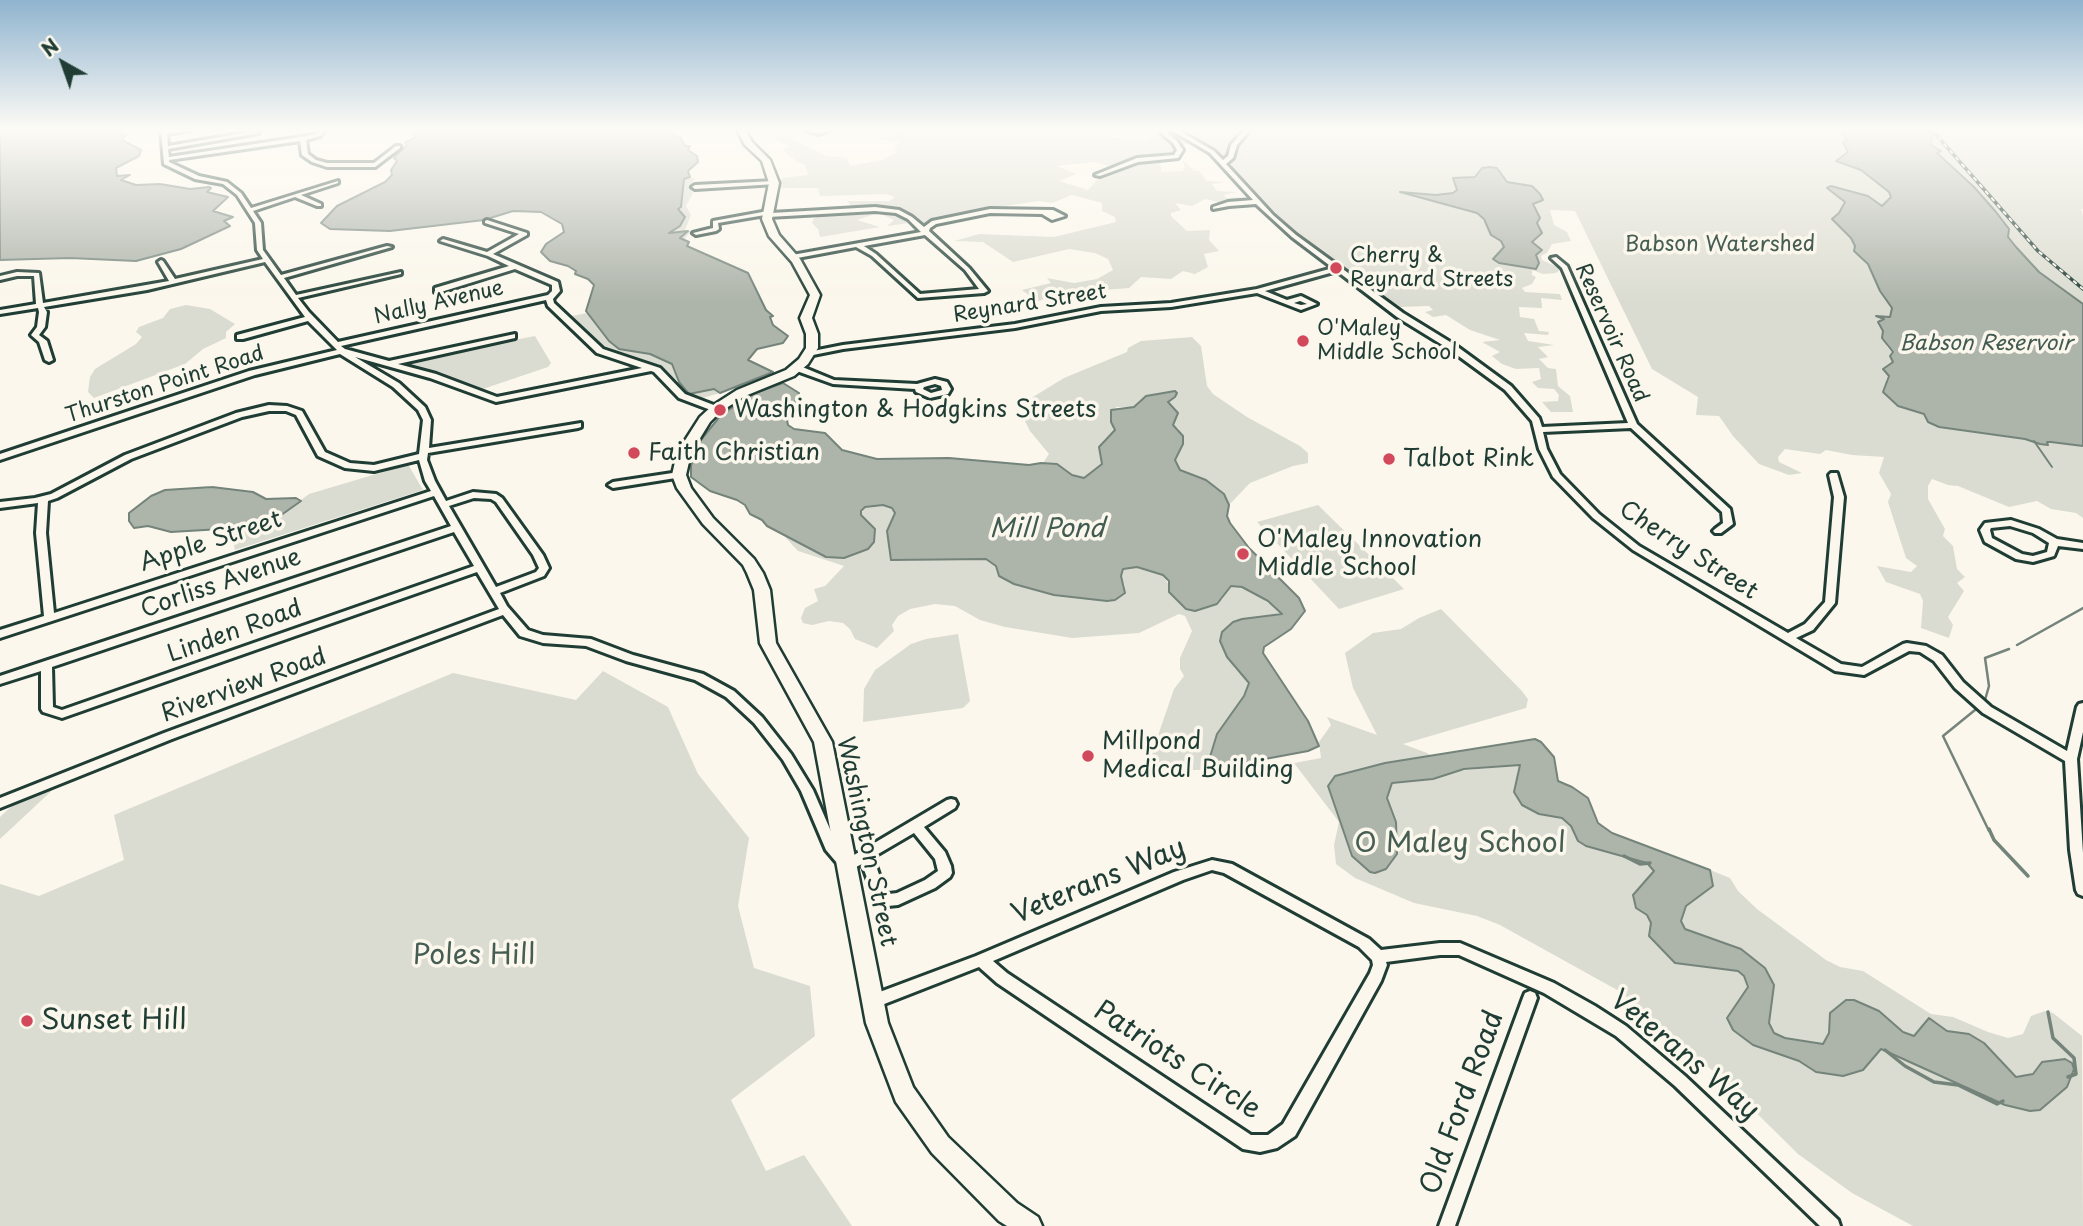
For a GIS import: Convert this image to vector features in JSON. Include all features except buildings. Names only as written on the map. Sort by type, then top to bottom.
[{"type":"main road","points":[[679,475],[684,453],[705,420],[716,409],[741,393],[797,368],[812,348],[812,334],[806,318],[815,295],[792,257],[774,236],[768,214],[773,187]]},
{"type":"main road","name":"Washington Street","points":[[679,475],[691,498],[708,521],[749,562],[759,581],[768,643],[823,742],[877,1023],[904,1094],[940,1145],[1008,1212],[1029,1226]]},
{"type":"street","points":[[230,187],[239,194],[258,223],[260,250],[310,318],[339,348],[396,385],[418,404],[426,420],[423,454],[426,471],[479,568],[517,627],[530,636],[587,642],[630,658],[699,677],[730,694],[758,720],[788,757],[807,790],[831,846],[848,866],[951,804]]},
{"type":"street","points":[[251,210],[320,187]]},
{"type":"street","name":"Cherry Street","points":[[1245,187],[1281,225],[1401,315],[1498,380],[1532,413],[1543,449],[1556,475],[1613,531],[1652,559],[1830,665],[1856,671],[1873,667],[1907,647],[1922,649],[1938,658],[1959,685],[1987,710],[2017,730],[2071,759]]},
{"type":"street","points":[[295,195],[319,205]]},
{"type":"street","points":[[1215,208],[1258,201]]},
{"type":"street","points":[[696,233],[716,229],[715,222],[768,214],[885,209],[902,213],[974,276],[984,291],[923,297],[914,295],[874,255],[857,245]]},
{"type":"street","points":[[925,233],[929,224],[934,222],[990,211],[1045,214]]},
{"type":"street","points":[[486,222],[525,234],[488,254]]},
{"type":"street","points":[[792,257],[925,233]]},
{"type":"street","points":[[443,241],[488,254],[555,284],[556,291],[551,297],[551,304],[600,351],[652,368],[671,382],[682,396],[716,409]]},
{"type":"street","points":[[281,277],[389,247]]},
{"type":"street","name":"Reservoir Road","points":[[1554,258],[1565,267],[1633,425],[1727,511],[1728,524],[1718,531]]},
{"type":"street","points":[[0,312],[173,282],[267,260]]},
{"type":"street","points":[[161,262],[173,282]]},
{"type":"street","points":[[10,275],[23,263]]},
{"type":"street","points":[[438,290],[516,266]]},
{"type":"street","name":"Reynard Street","points":[[808,354],[843,347],[1014,326],[1101,309],[1171,305],[1258,291],[1338,268]]},
{"type":"street","points":[[295,297],[400,272]]},
{"type":"street","points":[[0,278],[37,274],[38,301],[43,320],[36,335],[44,341],[48,360]]},
{"type":"street","points":[[104,287],[116,293]]},
{"type":"street","name":"Reynard Street","points":[[1258,291],[1289,302]]},
{"type":"street","name":"Nally Avenue","points":[[339,348],[551,297]]},
{"type":"street","points":[[240,337],[310,318]]},
{"type":"street","points":[[392,363],[512,336]]},
{"type":"street","points":[[339,348],[392,363],[496,400],[652,368]]},
{"type":"street","name":"Thurston Point Road","points":[[0,457],[252,373],[339,348]]},
{"type":"street","points":[[797,368],[843,383],[919,387]]},
{"type":"street","points":[[0,505],[43,500],[128,457],[239,415],[269,408],[299,413],[321,454],[348,466],[373,468],[423,454],[578,425]]},
{"type":"street","name":"Reservoir Road","points":[[1539,430],[1633,425]]},
{"type":"street","points":[[613,485],[679,475]]},
{"type":"street","points":[[1786,638],[1816,621],[1830,603],[1839,497],[1834,475]]},
{"type":"street","name":"Apple Street","points":[[0,634],[436,492]]},
{"type":"street","points":[[443,505],[473,495],[493,496],[499,500],[538,555],[544,568],[540,574],[493,592]]},
{"type":"street","points":[[43,500],[41,533],[49,618]]},
{"type":"street","points":[[2054,542],[2051,554],[2033,559],[2020,557],[1988,540],[1985,530],[1988,525],[2011,523],[2036,531],[2054,542],[2083,546]]},
{"type":"street","name":"Corliss Avenue","points":[[0,681],[456,528]]},
{"type":"street","name":"Linden Road","points":[[46,665],[47,709],[62,714],[479,568]]},
{"type":"street","name":"Riverview Road","points":[[0,803],[168,736],[505,611]]},
{"type":"street","points":[[2083,707],[2071,759],[2083,890]]},
{"type":"street","points":[[866,856],[880,896],[888,900],[930,884],[945,873],[944,866],[940,856],[916,826]]},
{"type":"street","name":"Veterans Way","points":[[874,1001],[981,960],[1179,876],[1212,865],[1227,868],[1364,943],[1378,957],[1440,948],[1460,949],[1549,988],[1590,1010],[1621,1031],[1681,1081],[1832,1226]]},
{"type":"street","name":"Patriots Circle","points":[[981,960],[1002,978],[1249,1143],[1259,1144],[1271,1142],[1289,1130],[1376,976],[1380,965],[1378,957]]},
{"type":"street","name":"Old Ford Road","points":[[1447,1226],[1530,998]]},
{"type":"green space","points":[[682,187],[690,187],[693,193],[686,206],[691,215],[685,230],[691,231],[683,241],[664,233],[680,226],[685,218],[677,210]]},
{"type":"green space","points":[[1079,187],[1088,190],[1091,187],[1214,187],[1217,191],[1237,192],[1223,195],[1227,198],[1239,197],[1242,201],[1218,202],[1205,199],[1192,206],[1175,203],[1181,210],[1171,213],[1171,216],[1187,231],[1210,230],[1209,240],[1219,251],[1204,254],[1208,267],[1195,274],[1183,271],[1171,279],[1141,277],[1129,288],[1055,294],[1030,305],[1024,299],[1030,296],[1022,290],[1051,283],[1047,278],[1074,283],[1097,279],[1113,270],[1108,259],[1095,253],[1069,249],[1013,262],[983,242],[954,241],[979,234],[1054,237],[1116,222],[1115,217],[1102,211],[1102,203],[1072,195],[1052,203],[1039,201],[951,214],[925,223],[916,233],[909,223],[887,226],[894,220],[883,215],[884,211],[874,211],[872,215],[857,220],[880,227],[820,237],[818,229],[812,223],[814,218],[832,213],[856,215],[844,209],[851,205],[847,201],[889,201],[895,197],[886,194],[820,196],[818,188],[779,188]]},
{"type":"green space","name":"Babson Watershed","points":[[1250,187],[1832,187],[1846,201],[1851,238],[1859,254],[1870,264],[1881,292],[1895,307],[1891,316],[1885,317],[1883,331],[1887,347],[1893,353],[1893,362],[1887,365],[1887,387],[1921,410],[1934,426],[2025,439],[2040,444],[2051,442],[2083,446],[2083,518],[2076,513],[2051,509],[2037,501],[2009,507],[1958,486],[1932,479],[1928,486],[1928,499],[1945,529],[1943,536],[1953,546],[1957,569],[1965,577],[1957,583],[1964,591],[1948,617],[1953,625],[1949,638],[1921,628],[1923,601],[1920,594],[1886,582],[1877,566],[1911,572],[1917,566],[1906,558],[1888,502],[1891,494],[1879,473],[1884,457],[1826,450],[1820,454],[1785,449],[1778,457],[1779,462],[1802,473],[1789,475],[1759,464],[1719,416],[1696,415],[1698,397],[1652,369],[1575,211],[1550,210],[1554,225],[1567,232],[1571,241],[1552,244],[1547,253],[1541,256],[1542,260],[1561,269],[1556,273],[1543,274],[1532,270],[1532,275],[1536,277],[1532,284],[1522,288],[1525,292],[1560,294],[1562,300],[1541,298],[1542,308],[1519,307],[1520,317],[1534,319],[1539,331],[1549,332],[1548,335],[1524,333],[1528,341],[1554,345],[1538,347],[1548,357],[1539,359],[1548,368],[1556,369],[1558,386],[1570,396],[1573,412],[1551,412],[1542,402],[1558,401],[1559,395],[1554,389],[1538,388],[1532,382],[1541,379],[1539,368],[1516,369],[1502,364],[1492,356],[1500,352],[1482,342],[1500,340],[1470,330],[1446,315],[1433,317],[1425,312],[1433,310],[1429,306],[1400,307],[1312,246],[1273,212]]},
{"type":"green space","name":"Babson Watershed","points":[[1835,187],[1883,187],[1891,197],[1882,206],[1868,196]]},
{"type":"green space","points":[[1971,187],[2083,187],[2083,307],[2039,272],[2009,238],[2009,231]]},
{"type":"green space","points":[[599,290],[720,393],[699,399],[682,386],[674,368],[677,381],[659,365],[608,351],[572,316],[587,313]]},
{"type":"green space","points":[[186,305],[210,309],[235,324],[226,332],[226,338],[203,349],[185,364],[94,398],[88,392],[90,377],[95,369],[136,344],[142,337],[136,332],[139,327],[163,318],[170,309]]},
{"type":"green space","points":[[535,336],[551,363],[548,367],[477,391],[400,362]]},
{"type":"green space","points":[[1192,337],[1201,346],[1207,386],[1213,394],[1247,417],[1300,446],[1308,453],[1308,463],[1250,483],[1229,505],[1206,480],[1180,470],[1174,460],[1179,429],[1173,425],[1178,415],[1168,402],[1177,393],[1146,396],[1134,407],[1116,407],[1115,430],[1103,441],[1102,464],[1084,478],[1072,475],[1057,464],[1043,463],[1049,454],[1030,431],[1023,417],[1026,404],[1033,397],[1064,378],[1127,352],[1128,348],[1141,341]]},
{"type":"green space","points":[[409,466],[423,490],[235,550],[230,527],[255,527],[277,518],[309,494]]},
{"type":"green space","points":[[883,505],[892,508],[895,513],[887,531],[902,561],[986,559],[996,566],[997,573],[1014,584],[1054,595],[1107,601],[1115,600],[1125,586],[1121,576],[1123,569],[1137,567],[1163,575],[1178,601],[1222,600],[1230,586],[1236,584],[1281,610],[1282,614],[1277,616],[1233,622],[1234,667],[1249,683],[1244,696],[1217,734],[1206,770],[1172,770],[1157,761],[1152,753],[1174,689],[1184,676],[1180,669],[1180,658],[1192,631],[1185,616],[1179,614],[1139,633],[1072,638],[1005,627],[980,620],[955,606],[935,604],[910,609],[898,616],[892,625],[894,631],[877,648],[855,639],[843,623],[803,623],[801,618],[805,608],[818,601],[814,589],[825,586],[844,566],[798,551],[785,537],[794,538],[797,543],[806,545],[826,557],[873,527],[861,515],[865,507]]},
{"type":"green space","points":[[1318,505],[1404,589],[1339,609],[1257,522]]},
{"type":"green space","name":"O Maley School","points":[[1441,609],[1521,690],[1528,699],[1526,708],[1403,744],[1427,753],[1458,771],[1521,765],[1514,792],[1539,814],[1562,818],[1571,826],[1578,841],[1586,846],[1647,863],[1655,871],[1639,889],[1651,923],[1649,936],[1675,963],[1738,971],[1744,976],[1762,1048],[1799,1061],[1816,1072],[1863,1070],[1880,1049],[2005,1105],[2030,1111],[2041,1110],[2067,1087],[2074,1069],[2016,1077],[1969,1034],[1947,1031],[1915,1036],[1903,1032],[1879,1011],[1830,1013],[1829,1033],[1823,1044],[1785,1038],[1774,1033],[1769,1023],[1774,985],[1741,949],[1685,929],[1681,920],[1686,906],[1713,887],[1710,870],[1730,878],[1738,891],[1757,909],[1826,960],[1840,967],[1863,971],[1931,1014],[1953,1017],[2008,1038],[2023,1034],[2031,1016],[2045,1011],[2053,1013],[2082,1036],[2083,1226],[1913,1226],[1852,1193],[1798,1154],[1720,1077],[1619,991],[1500,925],[1477,916],[1414,903],[1355,878],[1336,864],[1334,845],[1339,822],[1294,763],[1321,758],[1319,742],[1331,725],[1327,717],[1377,735],[1353,688],[1345,653],[1373,633],[1401,629]]},
{"type":"green space","points":[[958,634],[970,701],[963,708],[863,722],[864,689],[875,670],[911,644]]},
{"type":"green space","name":"Poles Hill","points":[[603,671],[668,707],[698,774],[749,838],[738,906],[754,968],[810,986],[815,1036],[731,1100],[766,1171],[804,1155],[852,1226],[0,1226],[0,884],[39,896],[124,860],[114,815],[453,673],[576,700]]},
{"type":"green space","points":[[60,783],[0,839],[0,817],[17,801]]},
{"type":"water","points":[[0,187],[209,187],[207,192],[228,197],[213,211],[233,217],[224,221],[230,226],[181,249],[136,261],[70,258],[0,260]]},
{"type":"water","points":[[375,187],[683,187],[681,207],[678,209],[685,217],[680,226],[669,233],[688,231],[680,238],[689,242],[687,246],[748,273],[766,310],[773,316],[770,317],[773,325],[788,336],[783,343],[757,349],[748,360],[773,372],[720,393],[714,389],[689,394],[679,382],[672,364],[650,354],[619,349],[609,341],[586,311],[594,285],[588,279],[575,274],[576,271],[568,266],[550,261],[541,252],[546,244],[564,232],[562,224],[541,212],[513,211],[484,220],[390,231],[330,229],[321,223],[337,206]]},
{"type":"water","points":[[1456,187],[1533,187],[1543,200],[1533,204],[1540,218],[1537,223],[1542,233],[1532,242],[1542,250],[1536,255],[1539,263],[1536,269],[1499,263],[1493,259],[1504,247],[1501,241],[1491,235],[1484,219],[1477,213],[1400,192],[1436,195],[1457,190]]},
{"type":"water","name":"Babson Reservoir","points":[[1835,187],[1868,196],[1882,206],[1891,197],[1883,187],[1974,187],[2009,229],[2008,237],[2039,272],[2083,304],[2083,446],[2051,442],[2047,442],[2048,445],[2040,444],[2025,439],[1939,427],[1928,422],[1924,414],[1898,406],[1883,392],[1889,376],[1883,369],[1893,362],[1890,356],[1893,352],[1882,338],[1883,331],[1878,322],[1884,319],[1876,316],[1890,317],[1892,308],[1880,291],[1868,264],[1854,251],[1851,238],[1832,219],[1845,202],[1827,188]]},
{"type":"water","name":"Mill Pond","points":[[783,383],[799,393],[787,420],[788,425],[794,429],[825,433],[842,450],[877,459],[949,458],[1029,465],[1057,464],[1072,475],[1084,478],[1102,464],[1099,447],[1115,430],[1111,422],[1111,410],[1134,407],[1146,396],[1175,391],[1175,397],[1168,402],[1178,413],[1173,425],[1183,436],[1183,444],[1175,460],[1180,470],[1206,480],[1224,494],[1229,505],[1227,516],[1230,523],[1249,548],[1299,598],[1305,611],[1291,629],[1264,647],[1263,653],[1308,721],[1319,746],[1308,751],[1206,770],[1217,734],[1244,696],[1249,683],[1227,657],[1220,641],[1222,632],[1233,622],[1242,619],[1282,614],[1268,601],[1242,587],[1231,586],[1217,604],[1195,611],[1186,609],[1169,592],[1169,581],[1163,575],[1137,567],[1123,569],[1121,576],[1125,593],[1115,600],[1107,601],[1054,595],[1014,584],[999,576],[996,566],[986,559],[891,560],[887,531],[895,513],[892,508],[883,505],[865,507],[861,511],[861,515],[875,529],[874,542],[868,549],[844,558],[826,557],[767,526],[737,500],[710,491],[691,477],[696,446],[721,415],[755,393]]},
{"type":"water","points":[[212,487],[253,492],[266,499],[296,498],[301,501],[277,518],[255,527],[171,532],[148,526],[134,528],[129,521],[129,513],[151,496],[165,490]]},
{"type":"water","points":[[1535,739],[1554,757],[1558,781],[1588,798],[1598,823],[1612,833],[1710,870],[1713,886],[1686,906],[1681,921],[1685,929],[1741,949],[1765,968],[1774,985],[1769,1023],[1774,1033],[1785,1038],[1823,1044],[1829,1033],[1830,1013],[1846,1000],[1854,1000],[1879,1011],[1903,1032],[1914,1036],[1929,1018],[1947,1031],[1969,1034],[1984,1043],[2016,1077],[2033,1074],[2042,1062],[2065,1059],[2072,1063],[2074,1069],[2067,1087],[2040,1110],[2030,1111],[2005,1105],[1881,1049],[1863,1070],[1843,1076],[1816,1072],[1799,1061],[1753,1045],[1733,1030],[1727,1018],[1748,987],[1744,976],[1738,971],[1675,963],[1649,936],[1651,923],[1647,915],[1636,908],[1633,895],[1654,871],[1647,863],[1586,846],[1578,841],[1571,826],[1562,818],[1539,814],[1522,805],[1514,792],[1520,765],[1464,769],[1433,779],[1392,783],[1387,798],[1396,822],[1397,854],[1386,869],[1375,873],[1370,872],[1352,856],[1328,786],[1335,776],[1385,763]]},
{"type":"waterway","points":[[2034,441],[2052,467]]},
{"type":"waterway","points":[[2017,645],[2083,608]]},
{"type":"waterway","points":[[1985,700],[1989,686],[1985,658],[2009,649]]},
{"type":"waterway","points":[[1975,710],[1943,736],[1989,831]]},
{"type":"waterway","points":[[1989,829],[1994,840],[2028,876]]},
{"type":"waterway","points":[[1624,856],[1640,864],[1650,863]]},
{"type":"waterway","points":[[2048,1012],[2053,1038],[2074,1058],[2076,1074],[2068,1077]]},
{"type":"waterway","points":[[1885,1050],[1905,1066],[1934,1082],[1958,1085],[1997,1104],[2003,1101]]},
{"type":"railway","points":[[1982,187],[2038,251],[2083,289]]},
{"type":"place","name":"Cherry & Reynard Streets","points":[[1336,268]]},
{"type":"place","name":"O'Maley Middle School","points":[[1303,341]]},
{"type":"place","name":"Washington & Hodgkins Streets","points":[[720,410]]},
{"type":"place","name":"Faith Christian","points":[[634,453]]},
{"type":"place","name":"Talbot Rink","points":[[1389,459]]},
{"type":"place","name":"O'Maley Innovation Middle School","points":[[1243,554]]},
{"type":"place","name":"Millpond Medical Building","points":[[1088,756]]},
{"type":"place","name":"Sunset Hill","points":[[27,1021]]}]
